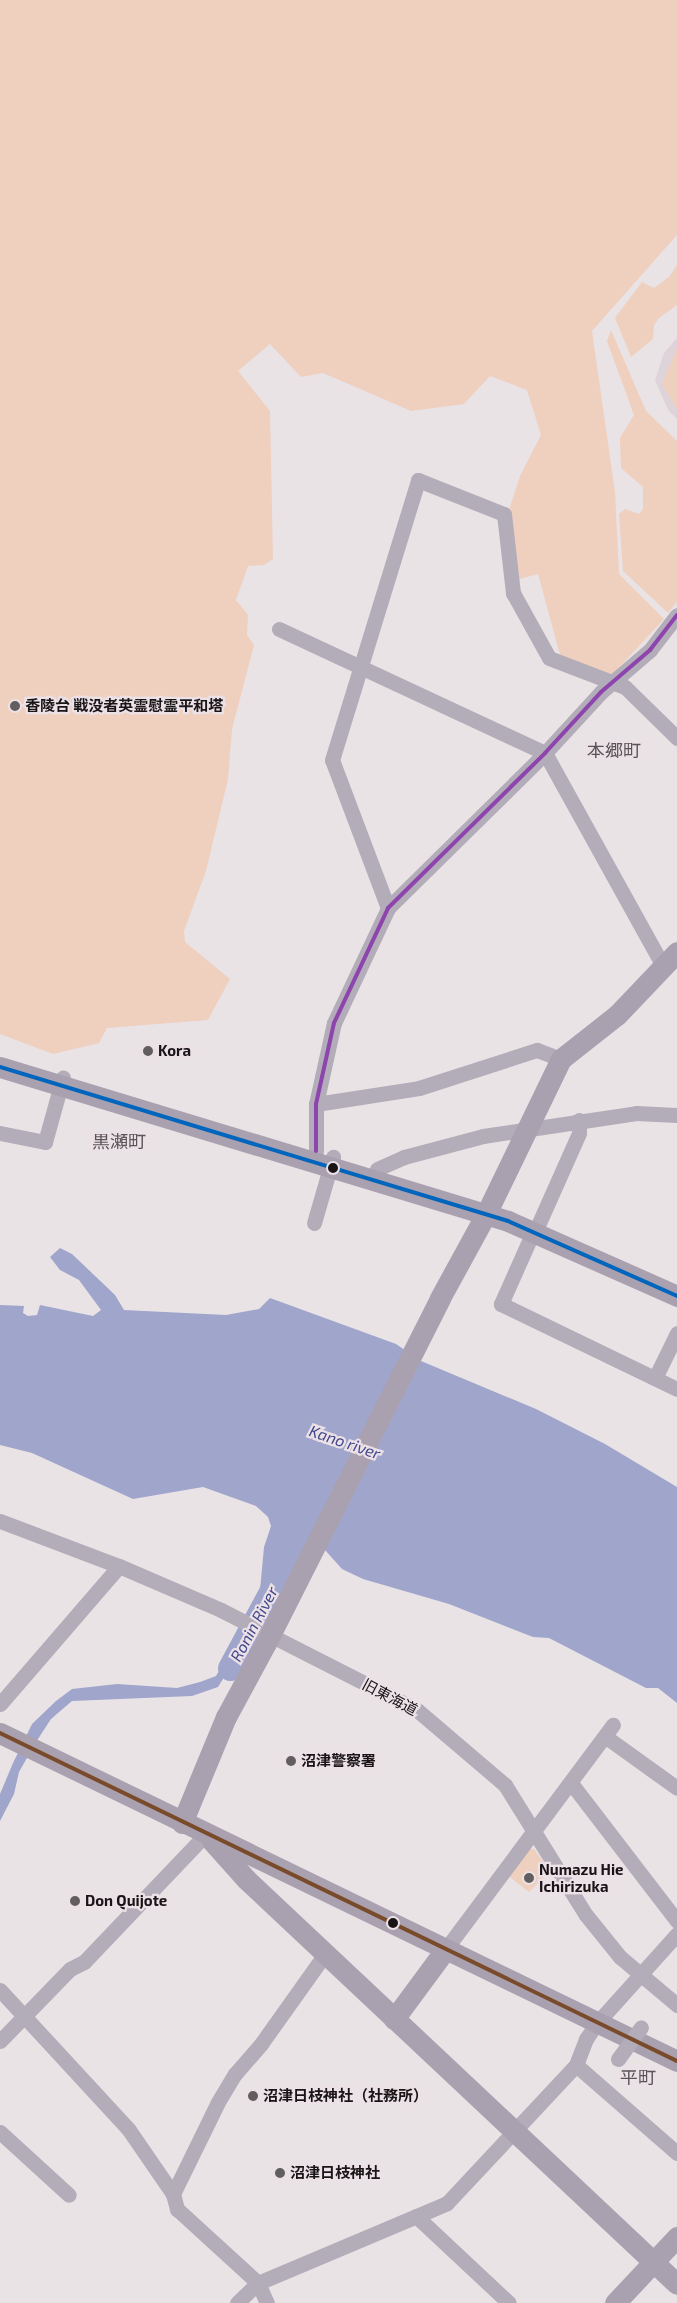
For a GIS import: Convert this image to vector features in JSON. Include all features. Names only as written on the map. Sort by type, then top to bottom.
[{"type":"main road","points":[[182,1823],[226,1717],[266,1643],[440,1298],[489,1209],[560,1059],[617,1015],[670,959]]},
{"type":"main road","points":[[0,1055],[62,1081]]},
{"type":"main road","points":[[0,1067],[62,1081],[326,1158],[489,1209]]},
{"type":"main road","points":[[326,1158],[377,1169],[489,1209],[677,1283]]},
{"type":"main road","points":[[536,1228],[677,1296]]},
{"type":"main road","points":[[0,1733],[596,2024],[677,2061]]},
{"type":"main road","points":[[206,1834],[246,1879],[513,2132],[677,2284]]},
{"type":"main road","points":[[394,2019],[445,1950]]},
{"type":"main road","points":[[615,2303],[677,2237]]},
{"type":"street","points":[[388,908],[332,760],[418,480],[504,514],[513,594],[549,658],[614,681],[625,687],[677,738]]},
{"type":"street","points":[[314,1223],[326,1158],[316,1104],[334,1023],[388,908],[546,753],[614,681],[650,650],[677,615]]},
{"type":"street","points":[[279,629],[546,753],[670,959]]},
{"type":"street","points":[[316,1104],[419,1088],[537,1050],[560,1059]]},
{"type":"street","points":[[0,1133],[45,1142],[62,1081]]},
{"type":"street","points":[[377,1169],[404,1156],[483,1136],[524,1132],[579,1120],[636,1113],[677,1115]]},
{"type":"street","points":[[579,1120],[579,1133],[501,1304],[677,1389]]},
{"type":"street","points":[[655,1378],[677,1333]]},
{"type":"street","name":"旧東海道","points":[[0,1521],[119,1566],[221,1610],[403,1700],[481,1762],[505,1785],[586,1915],[639,1976],[677,2005]]},
{"type":"street","points":[[0,1704],[119,1566]]},
{"type":"street","points":[[445,1950],[610,1731],[677,1788]]},
{"type":"street","points":[[571,1783],[677,1921]]},
{"type":"street","points":[[0,2041],[23,2014],[70,1969],[84,1962],[206,1834]]},
{"type":"street","points":[[237,2303],[258,2283],[447,2203],[576,2065],[586,2039],[596,2024],[677,1934]]},
{"type":"street","points":[[172,2194],[226,2088],[325,1954]]},
{"type":"street","points":[[0,1990],[130,2130],[172,2194],[177,2209],[258,2283],[259,2291],[267,2303]]},
{"type":"street","points":[[618,2059],[640,2027]]},
{"type":"street","points":[[576,2065],[677,2153]]},
{"type":"street","points":[[0,2132],[69,2195]]},
{"type":"street","points":[[416,2216],[509,2303]]},
{"type":"shaded area","points":[[0,0],[677,0],[677,235],[592,331],[615,492],[619,574],[664,619],[612,675],[562,662],[538,574],[512,581],[506,519],[520,476],[541,435],[527,390],[490,376],[464,404],[411,411],[323,373],[301,377],[270,344],[238,371],[270,411],[273,559],[264,565],[248,566],[236,600],[248,615],[247,635],[254,645],[232,729],[228,779],[206,871],[184,931],[185,942],[230,979],[208,1020],[107,1028],[99,1043],[53,1054],[0,1034]]},
{"type":"shaded area","points":[[677,265],[677,305],[659,318],[654,325],[653,339],[631,357],[615,318],[642,282],[654,288],[669,277]]},
{"type":"shaded area","points":[[611,330],[646,411],[677,441],[677,602],[668,613],[623,571],[619,514],[625,509],[639,514],[643,509],[643,487],[621,468],[620,438],[634,415],[607,341]]},
{"type":"shaded area","points":[[677,338],[677,419],[668,410],[655,380],[664,353]]},
{"type":"shaded area","points":[[677,348],[677,409],[662,384]]},
{"type":"shaded area","points":[[527,1849],[534,1849],[550,1871],[529,1892],[507,1875]]},
{"type":"water","name":"Kano river","points":[[60,1248],[72,1254],[115,1295],[124,1310],[226,1315],[259,1309],[270,1298],[396,1344],[421,1361],[536,1409],[605,1444],[677,1487],[677,1703],[658,1688],[646,1688],[549,1638],[533,1637],[449,1604],[363,1579],[342,1569],[325,1550],[308,1544],[300,1547],[275,1571],[268,1591],[260,1590],[264,1547],[271,1526],[268,1517],[256,1506],[203,1487],[133,1499],[32,1453],[0,1445],[0,1305],[24,1306],[23,1313],[28,1316],[37,1315],[40,1305],[93,1316],[101,1310],[79,1280],[60,1270],[50,1257]]},
{"type":"water","points":[[238,1638],[247,1640],[218,1687],[192,1696],[72,1701],[51,1719],[36,1742],[19,1772],[14,1794],[0,1821],[0,1794],[13,1763],[32,1724],[56,1701],[72,1689],[117,1684],[177,1688],[200,1682],[216,1676]]},
{"type":"waterway","name":"Ronin River","points":[[230,1668],[307,1525]]},
{"type":"transit line","points":[[316,1151],[316,1104],[334,1023],[388,908],[545,753],[601,692],[650,650],[677,615]]},
{"type":"transit line","points":[[0,1067],[508,1221],[677,1296]]},
{"type":"transit line","points":[[0,1733],[677,2061]]},
{"type":"place","name":"香陵台 戦没者英霊慰霊平和塔","points":[[15,706]]},
{"type":"place","name":"Kora","points":[[148,1051]]},
{"type":"place","name":"沼津警察署","points":[[291,1761]]},
{"type":"place","name":"Numazu Hie Ichirizuka","points":[[529,1878]]},
{"type":"place","name":"Don Quijote","points":[[75,1901]]},
{"type":"place","name":"沼津日枝神社（社務所）","points":[[253,2096]]},
{"type":"place","name":"沼津日枝神社","points":[[280,2173]]},
{"type":"district","name":"本郷町","points":[[614,750]]},
{"type":"district","name":"黒瀬町","points":[[119,1141]]},
{"type":"district","name":"平町","points":[[638,2077]]}]
